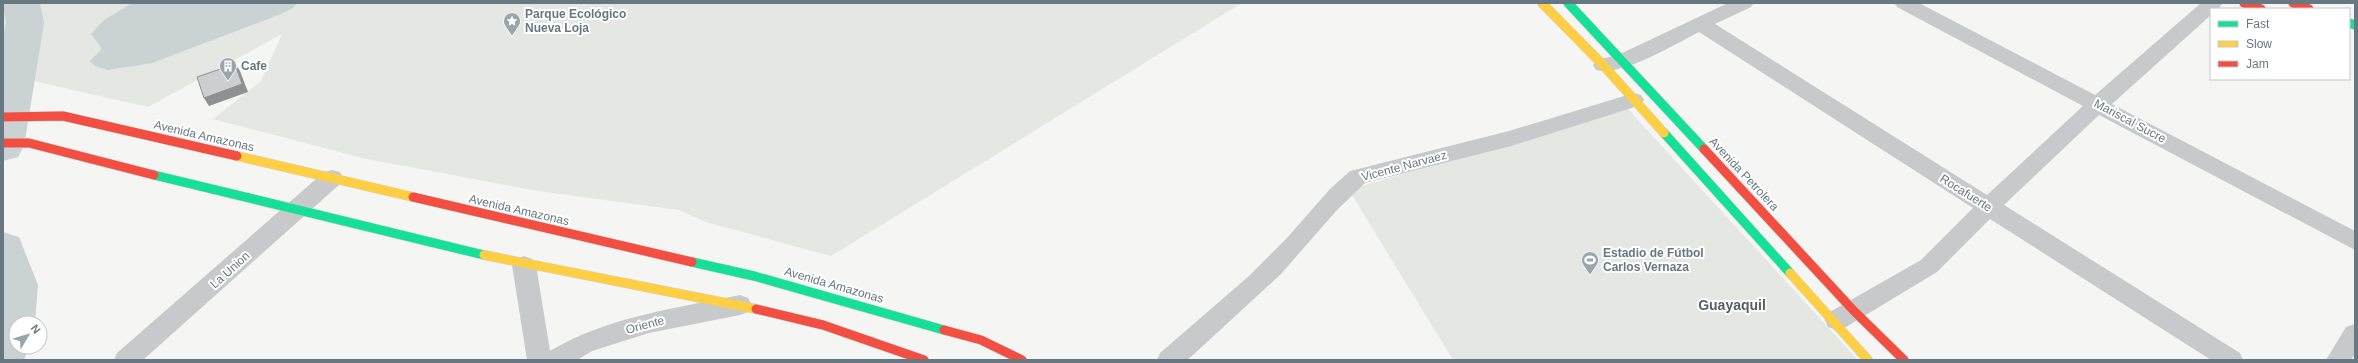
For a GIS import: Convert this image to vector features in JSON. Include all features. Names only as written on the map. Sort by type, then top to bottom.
[{"type":"main road","points":[[1542,3],[1603,65],[1868,360]]},
{"type":"main road","name":"Avenida Petrolera","points":[[1568,3],[1624,60],[1854,311],[1904,360]]},
{"type":"main road","points":[[2244,3],[2258,8]]},
{"type":"main road","points":[[2292,3],[2306,8]]},
{"type":"main road","name":"Avenida Amazonas","points":[[3,117],[63,116],[769,280],[981,340],[1022,360]]},
{"type":"main road","points":[[3,144],[29,143],[296,211],[524,265],[740,305],[823,326],[924,360]]},
{"type":"street","points":[[1603,65],[1624,60],[1702,25],[1744,3]]},
{"type":"street","name":"Mariscal Sucre","points":[[1904,3],[2355,240]]},
{"type":"street","points":[[1833,322],[1929,266],[1988,207],[2098,104],[2213,3]]},
{"type":"street","name":"Rocafuerte","points":[[1702,25],[2231,360]]},
{"type":"street","name":"Vicente Narvaez","points":[[1170,360],[1212,325],[1285,254],[1341,189],[1358,177],[1511,138],[1634,100]]},
{"type":"street","name":"La Union","points":[[126,360],[332,178]]},
{"type":"street","points":[[524,265],[530,292],[539,360]]},
{"type":"street","name":"Oriente","points":[[556,360],[584,343],[649,323],[740,305]]},
{"type":"street","points":[[2338,360],[2355,334]]},
{"type":"shaded area","points":[[3,3],[1242,3],[831,256],[706,222],[679,210],[538,191],[367,159],[213,119],[261,81],[282,34],[148,107],[3,74]]},
{"type":"shaded area","points":[[132,3],[297,3],[293,8],[281,14],[152,63],[108,70],[95,66],[90,61],[101,50],[100,46],[91,34],[104,20]]},
{"type":"shaded area","name":"Estadio de Fútbol Carlos Vernaza","points":[[1626,107],[1858,360],[1453,360],[1349,190]]},
{"type":"building","points":[[235,64],[242,84],[204,98],[197,77]]},
{"type":"waterway","points":[[3,146],[25,23],[21,3]]},
{"type":"waterway","points":[[3,249],[15,285],[11,327],[3,354]]},
{"type":"traffic: fast","points":[[1568,3],[1704,149]]},
{"type":"traffic: fast","points":[[2350,23],[2355,25]]},
{"type":"traffic: fast","points":[[1664,133],[1790,273]]},
{"type":"traffic: fast","points":[[154,175],[484,255]]},
{"type":"traffic: fast","points":[[692,262],[754,276],[944,330]]},
{"type":"traffic: slow","points":[[1542,3],[1603,65],[1664,133]]},
{"type":"traffic: slow","points":[[237,156],[413,197]]},
{"type":"traffic: slow","points":[[484,255],[756,309]]},
{"type":"traffic: slow","points":[[1790,273],[1868,360]]},
{"type":"traffic: jam","points":[[2244,3],[2258,8]]},
{"type":"traffic: jam","points":[[2293,3],[2306,8]]},
{"type":"traffic: jam","points":[[3,117],[63,116],[237,156]]},
{"type":"traffic: jam","points":[[3,143],[29,143],[154,175]]},
{"type":"traffic: jam","points":[[1704,149],[1854,311],[1904,360]]},
{"type":"traffic: jam","points":[[413,197],[692,262]]},
{"type":"traffic: jam","points":[[756,309],[823,325],[924,360]]},
{"type":"traffic: jam","points":[[944,330],[981,340],[1022,360]]},
{"type":"place","name":"Parque Ecológico Nueva Loja","points":[[512,36]]},
{"type":"place","name":"Cafe","points":[[228,81]]},
{"type":"place","name":"Estadio de Fútbol Carlos Vernaza","points":[[1590,275]]},
{"type":"district","name":"Guayaquil","points":[[1732,305]]}]
